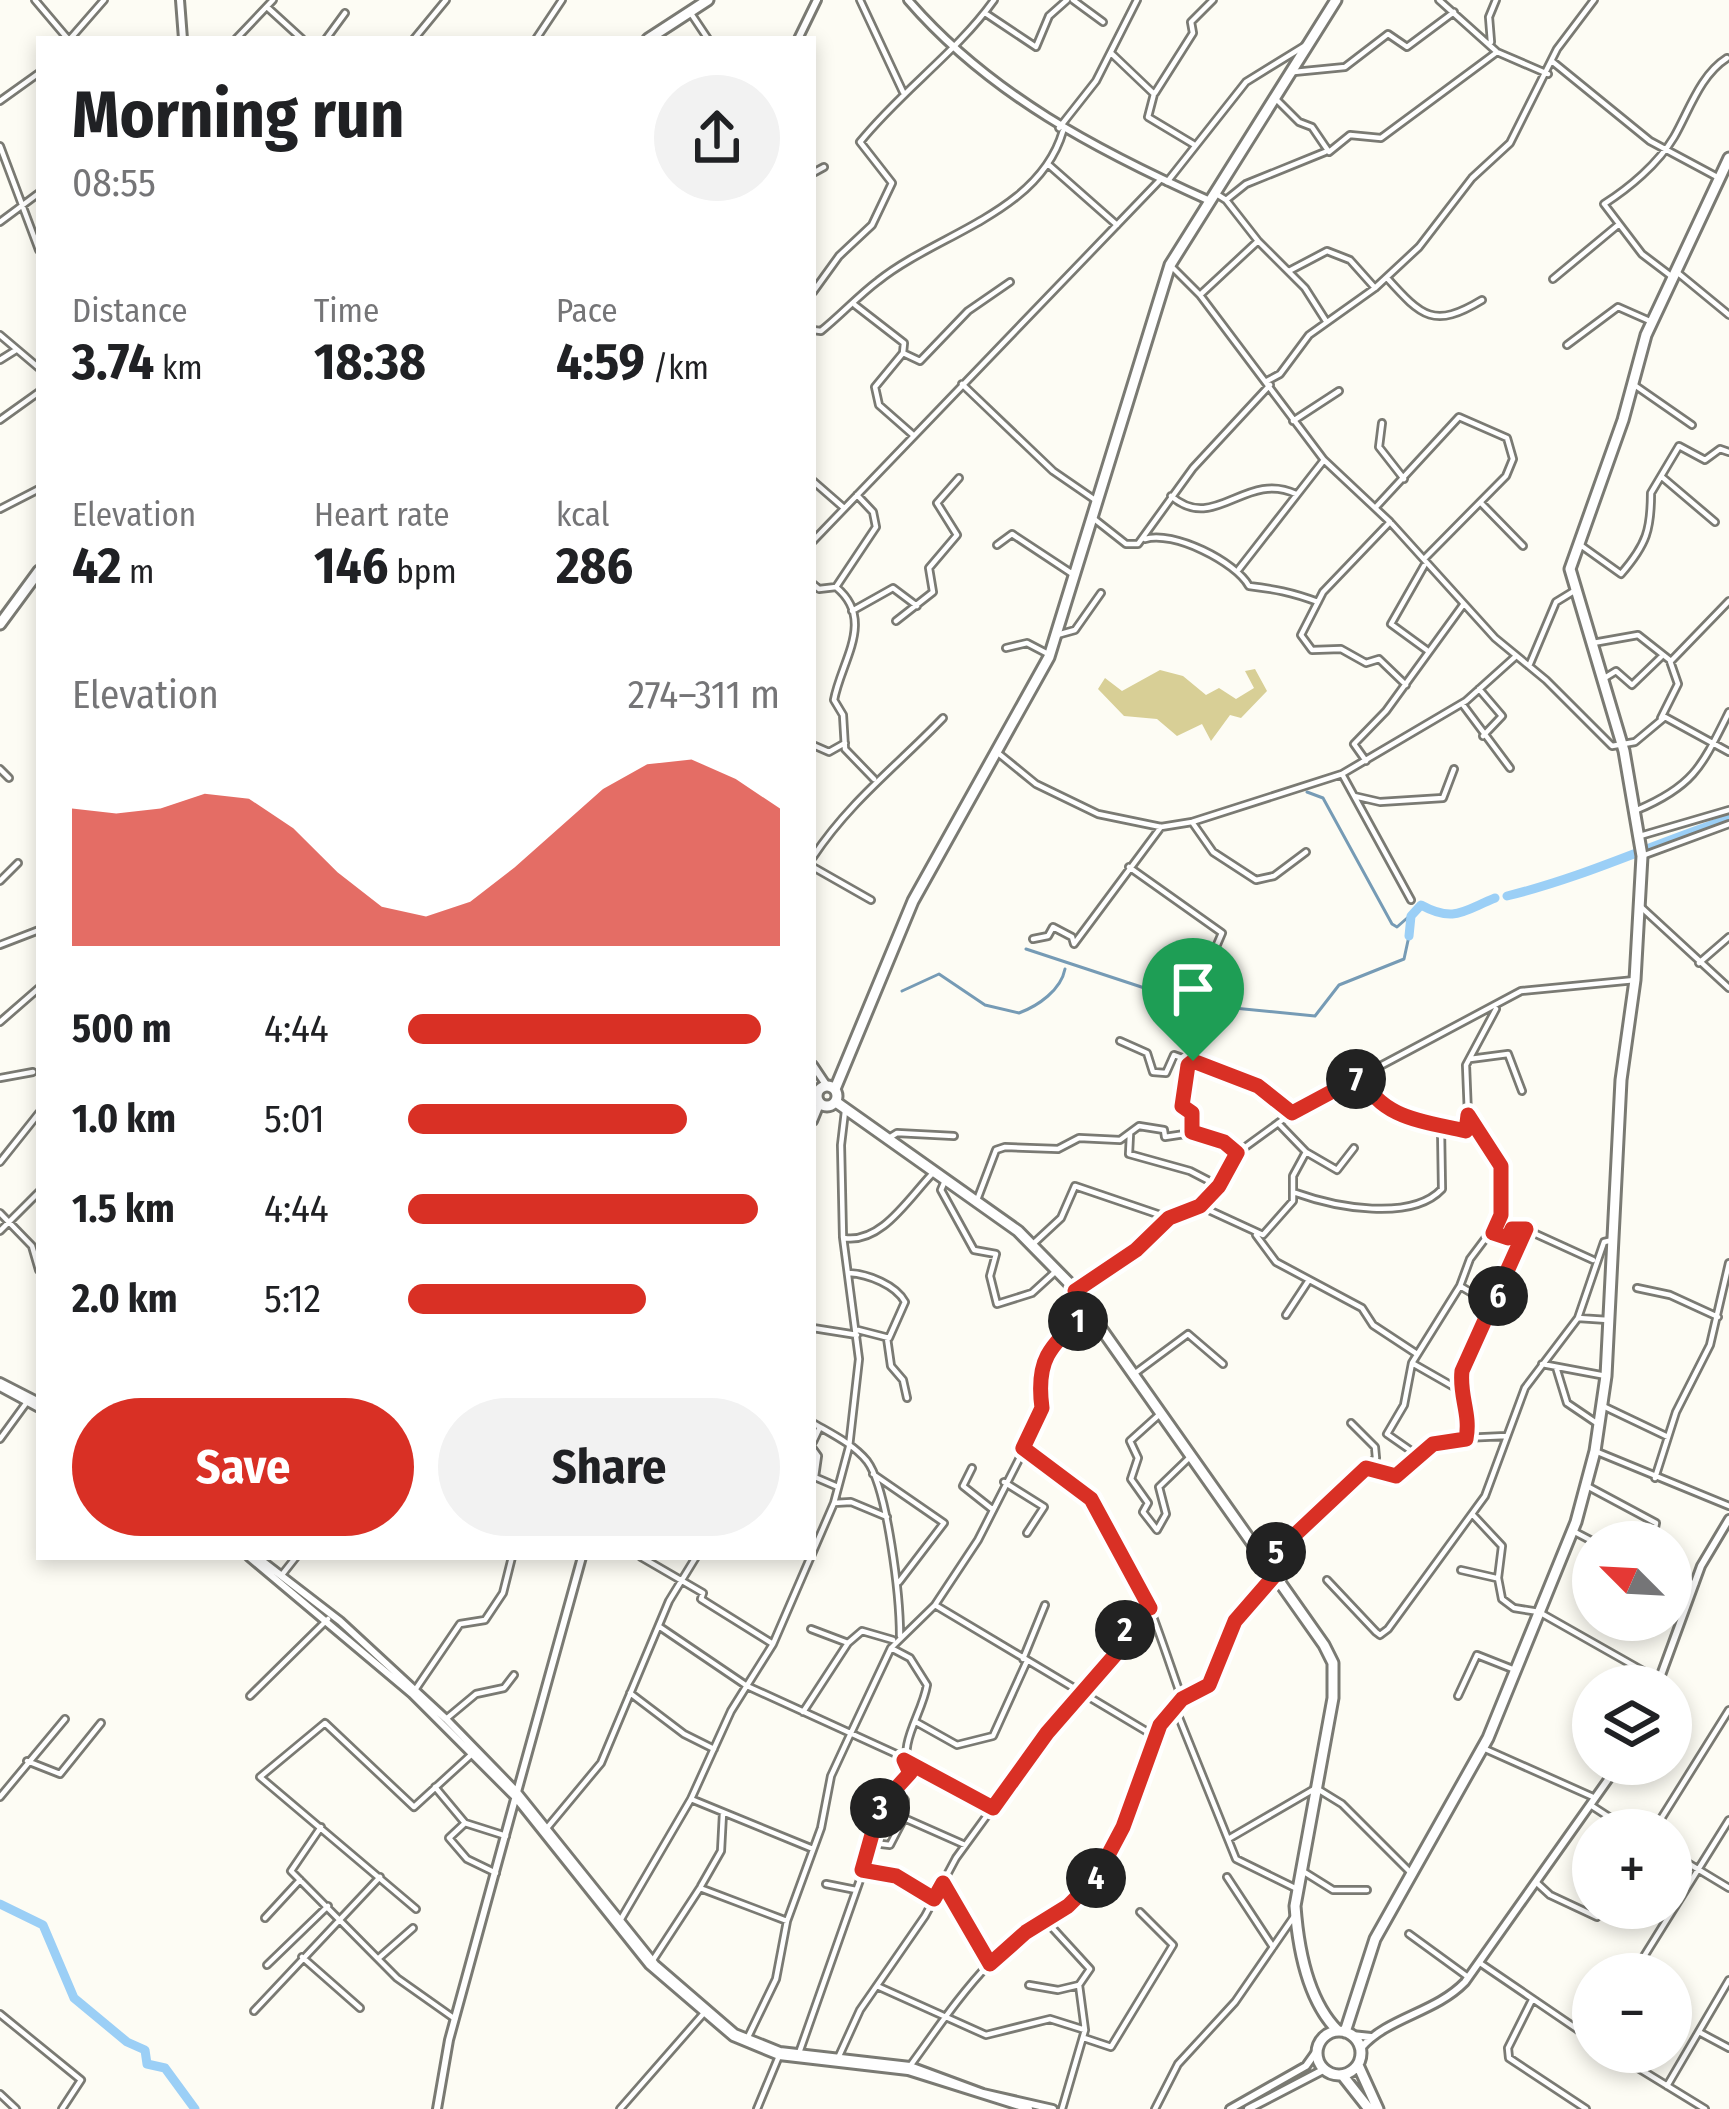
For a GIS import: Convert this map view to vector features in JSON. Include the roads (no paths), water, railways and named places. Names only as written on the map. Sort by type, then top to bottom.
[{"type":"main road","points":[[650,36],[704,0]]},
{"type":"main road","points":[[650,36],[704,0]]},
{"type":"main road","points":[[1336,0],[1170,266],[1050,655],[913,901],[844,1062],[821,1091],[977,1200],[1057,1270],[1090,1310],[1333,1664],[1333,1698],[1301,1870],[1297,1941],[1325,2018],[1324,2037],[1316,2052],[1323,2070],[1343,2076],[1373,2109]]},
{"type":"main road","points":[[1575,1521],[1603,1406],[1621,1080],[1635,980],[1642,854],[1622,745],[1570,569],[1652,322],[1729,158]]},
{"type":"main road","points":[[0,619],[36,571]]},
{"type":"main road","points":[[1345,2033],[1375,1939],[1483,1748],[1572,1531]]},
{"type":"main road","points":[[1325,2018],[1361,2048],[1358,2065],[1373,2109]]},
{"type":"main road","points":[[1324,2037],[1345,2033]]},
{"type":"main road","points":[[1343,2076],[1358,2065]]},
{"type":"street","points":[[34,0],[66,36]]},
{"type":"street","points":[[72,36],[104,0]]},
{"type":"street","points":[[180,0],[183,36]]},
{"type":"street","points":[[239,36],[273,0]]},
{"type":"street","points":[[416,36],[446,0]]},
{"type":"street","points":[[538,36],[562,0]]},
{"type":"street","points":[[799,36],[817,0]]},
{"type":"street","points":[[860,0],[903,92]]},
{"type":"street","points":[[908,0],[951,45],[1061,130],[1164,180],[1226,200],[1326,321]]},
{"type":"street","points":[[816,288],[839,256],[872,225],[892,183],[859,145],[903,92],[971,32],[994,0]]},
{"type":"street","points":[[985,13],[1036,47],[1049,16],[1070,0],[1103,22]]},
{"type":"street","points":[[816,330],[855,304],[879,280],[982,220],[1049,165],[1061,130],[1112,52],[1137,0]]},
{"type":"street","points":[[1192,144],[1148,117],[1154,94],[1193,33],[1191,22],[1213,0]]},
{"type":"street","points":[[1439,0],[1492,42]]},
{"type":"street","points":[[1496,0],[1489,17],[1497,52],[1548,74]]},
{"type":"street","points":[[1144,539],[1171,496],[1268,383],[1326,321],[1387,278],[1510,142],[1551,61],[1594,0]]},
{"type":"street","points":[[267,8],[299,36]]},
{"type":"street","points":[[690,12],[706,36]]},
{"type":"street","points":[[1294,72],[1345,67],[1388,34],[1410,46],[1454,12]]},
{"type":"street","points":[[328,36],[345,13]]},
{"type":"street","points":[[816,539],[1164,180],[1246,82],[1311,44]]},
{"type":"street","points":[[1112,52],[1154,94]]},
{"type":"street","points":[[1226,200],[1246,184],[1326,151],[1350,135],[1381,137],[1497,52]]},
{"type":"street","points":[[1727,58],[1702,85],[1662,150],[1632,184],[1604,204],[1618,225],[1672,273],[1729,315]]},
{"type":"street","points":[[1551,61],[1662,150],[1719,178]]},
{"type":"street","points":[[0,100],[36,76]]},
{"type":"street","points":[[1277,100],[1299,122],[1312,127],[1326,151]]},
{"type":"street","points":[[0,146],[36,233]]},
{"type":"street","points":[[1049,165],[1118,226]]},
{"type":"street","points":[[816,171],[824,167]]},
{"type":"street","points":[[0,222],[36,196]]},
{"type":"street","points":[[1553,279],[1618,225]]},
{"type":"street","points":[[1200,295],[1258,242]]},
{"type":"street","points":[[1289,271],[1327,251],[1350,260],[1375,288]]},
{"type":"street","points":[[1170,266],[1200,295],[1324,460],[1376,507],[1463,605],[1612,746],[1635,742],[1661,718],[1678,684],[1670,661],[1638,635],[1591,644]]},
{"type":"street","points":[[1387,278],[1430,317],[1451,318],[1482,300]]},
{"type":"street","points":[[903,352],[920,361],[968,310],[1010,282]]},
{"type":"street","points":[[855,304],[904,343],[903,352],[875,387],[879,405],[914,435]]},
{"type":"street","points":[[1568,345],[1618,307],[1652,322]]},
{"type":"street","points":[[0,334],[36,366]]},
{"type":"street","points":[[0,360],[16,350]]},
{"type":"street","points":[[962,384],[1053,471],[1098,502]]},
{"type":"street","points":[[1634,384],[1692,425]]},
{"type":"street","points":[[1293,421],[1339,391]]},
{"type":"street","points":[[0,420],[36,394]]},
{"type":"street","points":[[1376,507],[1439,433],[1463,416],[1511,443],[1510,467],[1424,563],[1391,624],[1428,652]]},
{"type":"street","points":[[1382,423],[1378,447],[1404,479]]},
{"type":"street","points":[[1577,542],[1621,574],[1644,541],[1656,509],[1651,493],[1682,445],[1705,460],[1720,449],[1729,452]]},
{"type":"street","points":[[1239,569],[1324,460]]},
{"type":"street","points":[[1662,476],[1715,522]]},
{"type":"street","points":[[896,621],[933,592],[928,568],[957,535],[937,503],[959,478]]},
{"type":"street","points":[[816,485],[844,508]]},
{"type":"street","points":[[1171,496],[1192,512],[1270,485],[1296,494]]},
{"type":"street","points":[[0,509],[36,491]]},
{"type":"street","points":[[816,586],[836,587],[876,527],[873,512],[857,495]]},
{"type":"street","points":[[1480,502],[1523,545]]},
{"type":"street","points":[[1093,518],[1126,544],[1167,535],[1239,569],[1249,586],[1264,591],[1279,587],[1318,602]]},
{"type":"street","points":[[1390,522],[1318,602],[1302,631],[1306,647],[1341,650],[1366,663],[1376,658],[1406,685]]},
{"type":"street","points":[[997,545],[1012,534],[1076,574]]},
{"type":"street","points":[[836,587],[852,611],[855,642],[834,700],[843,715],[848,754],[874,779]]},
{"type":"street","points":[[852,611],[893,588],[918,607]]},
{"type":"street","points":[[1529,666],[1556,602],[1574,591]]},
{"type":"street","points":[[1057,634],[1076,630],[1101,593]]},
{"type":"street","points":[[1670,661],[1729,601]]},
{"type":"street","points":[[1366,762],[1354,744],[1406,685],[1463,605]]},
{"type":"street","points":[[1006,647],[1027,644],[1050,655]]},
{"type":"street","points":[[998,753],[1036,784],[1126,824],[1192,823],[1366,762],[1462,704],[1517,656]]},
{"type":"street","points":[[1603,679],[1616,671],[1635,683],[1661,657]]},
{"type":"street","points":[[1479,689],[1502,716],[1483,736]]},
{"type":"street","points":[[1462,704],[1510,768]]},
{"type":"street","points":[[1637,810],[1678,791],[1699,773],[1729,712]]},
{"type":"street","points":[[816,853],[874,779],[910,756],[943,718]]},
{"type":"street","points":[[1661,718],[1729,752]]},
{"type":"street","points":[[816,746],[830,752],[845,743]]},
{"type":"street","points":[[0,769],[9,778]]},
{"type":"street","points":[[1354,796],[1380,802],[1443,798],[1454,769]]},
{"type":"street","points":[[1342,774],[1411,900]]},
{"type":"street","points":[[1640,836],[1729,810]]},
{"type":"street","points":[[1192,823],[1213,852],[1256,880],[1274,876],[1306,852]]},
{"type":"street","points":[[1642,854],[1729,824]]},
{"type":"street","points":[[1034,939],[1048,936],[1053,927],[1072,937],[1074,944],[1161,827]]},
{"type":"street","points":[[0,881],[18,863]]},
{"type":"street","points":[[1129,867],[1220,931],[1200,984]]},
{"type":"street","points":[[816,869],[872,900]]},
{"type":"street","points":[[1641,907],[1729,988]]},
{"type":"street","points":[[0,945],[36,931]]},
{"type":"street","points":[[28,935],[36,943]]},
{"type":"street","points":[[1699,963],[1729,937]]},
{"type":"street","points":[[1075,1291],[1136,1250],[1169,1218],[1200,1206],[1219,1186],[1237,1153],[1292,1113],[1538,986],[1635,980]]},
{"type":"street","points":[[0,1022],[36,991]]},
{"type":"street","points":[[1361,1076],[1377,1104],[1441,1128],[1468,1130],[1464,1072],[1497,1008]]},
{"type":"street","points":[[1120,1041],[1147,1052],[1153,1072],[1166,1073],[1171,1055],[1193,1061],[1258,1086],[1292,1113]]},
{"type":"street","points":[[1469,1059],[1508,1054],[1522,1091]]},
{"type":"street","points":[[1192,1132],[1192,1113],[1182,1106],[1188,1065],[1193,1061]]},
{"type":"street","points":[[0,1078],[33,1072]]},
{"type":"street","points":[[816,1545],[834,1503],[849,1447],[857,1332],[843,1238],[841,1105]]},
{"type":"street","points":[[1420,1457],[1387,1434],[1402,1409],[1412,1363],[1460,1286],[1470,1259],[1493,1233],[1501,1215],[1501,1166],[1468,1115]]},
{"type":"street","points":[[2,1158],[36,1117]]},
{"type":"street","points":[[1278,1123],[1306,1153],[1337,1170],[1354,1148]]},
{"type":"street","points":[[977,1200],[997,1150],[1058,1149],[1079,1138],[1120,1140],[1139,1126],[1164,1130],[1166,1137],[1192,1132],[1224,1142],[1237,1153]]},
{"type":"street","points":[[1296,1193],[1390,1210],[1424,1202],[1442,1189],[1441,1128]]},
{"type":"street","points":[[889,1138],[897,1133],[954,1136]]},
{"type":"street","points":[[1130,1135],[1129,1154],[1190,1171],[1219,1186]]},
{"type":"street","points":[[1200,1206],[1263,1234],[1296,1193],[1293,1176],[1306,1153]]},
{"type":"street","points":[[843,1238],[860,1240],[875,1233],[936,1170]]},
{"type":"street","points":[[947,1178],[941,1190],[974,1241],[974,1250],[996,1254],[990,1276],[998,1304],[1032,1294],[1057,1270]]},
{"type":"street","points":[[1033,1245],[1063,1216],[1075,1186],[1169,1218]]},
{"type":"street","points":[[0,1231],[36,1195]]},
{"type":"street","points":[[0,1213],[32,1246],[36,1260]]},
{"type":"street","points":[[1493,1233],[1508,1238],[1512,1229],[1526,1229],[1594,1260]]},
{"type":"street","points":[[1466,1439],[1470,1413],[1460,1391],[1464,1364],[1526,1229]]},
{"type":"street","points":[[1255,1233],[1276,1262],[1362,1308],[1373,1325],[1417,1354]]},
{"type":"street","points":[[1328,1580],[1380,1635],[1492,1484],[1525,1388],[1578,1318],[1594,1260],[1604,1243],[1613,1240]]},
{"type":"street","points":[[1655,1478],[1718,1315],[1729,1263]]},
{"type":"street","points":[[816,1328],[892,1336],[904,1298],[868,1276],[848,1273]]},
{"type":"street","points":[[1286,1315],[1309,1280]]},
{"type":"street","points":[[1460,1286],[1494,1306]]},
{"type":"street","points":[[1636,1288],[1670,1295],[1729,1319]]},
{"type":"street","points":[[746,2040],[776,1979],[787,1922],[813,1849],[831,1776],[850,1735],[896,1641],[935,1605],[992,1509],[1042,1408],[1037,1385],[1042,1363],[1090,1310]]},
{"type":"street","points":[[1578,1318],[1610,1320]]},
{"type":"street","points":[[1134,1374],[1187,1334],[1223,1364]]},
{"type":"street","points":[[886,1338],[891,1366],[903,1381],[907,1398]]},
{"type":"street","points":[[1412,1363],[1460,1391]]},
{"type":"street","points":[[1542,1364],[1606,1376]]},
{"type":"street","points":[[1556,1367],[1567,1403],[1600,1424]]},
{"type":"street","points":[[0,1384],[36,1404]]},
{"type":"street","points":[[0,1384],[36,1403]]},
{"type":"street","points":[[0,1439],[27,1402]]},
{"type":"street","points":[[1603,1406],[1668,1437]]},
{"type":"street","points":[[1161,1413],[1130,1441],[1138,1458],[1131,1479],[1148,1503],[1143,1512],[1157,1530],[1166,1514],[1159,1487],[1191,1456]]},
{"type":"street","points":[[1266,1562],[1376,1458],[1375,1447],[1351,1423]]},
{"type":"street","points":[[816,1425],[849,1447],[873,1474],[944,1523],[896,1584]]},
{"type":"street","points":[[1366,1468],[1396,1476],[1442,1439],[1506,1436]]},
{"type":"street","points":[[1023,1448],[1091,1499],[1150,1608],[1182,1699]]},
{"type":"street","points":[[1595,1450],[1729,1506]]},
{"type":"street","points":[[972,1468],[963,1486],[992,1509]]},
{"type":"street","points":[[873,1474],[887,1516],[896,1584],[896,1641]]},
{"type":"street","points":[[816,1477],[838,1486]]},
{"type":"street","points":[[1004,1483],[1044,1507],[1027,1533]]},
{"type":"street","points":[[1586,1486],[1652,1521]]},
{"type":"street","points":[[834,1503],[851,1502],[887,1516]]},
{"type":"street","points":[[1473,1515],[1502,1546],[1498,1578],[1502,1599],[1514,1608],[1539,1612],[1628,1665]]},
{"type":"street","points":[[1665,1665],[1695,1584],[1729,1519]]},
{"type":"street","points":[[257,1560],[414,1692],[516,1795],[652,1960],[704,2013],[744,2044],[779,2056],[910,2066],[983,2093],[1057,2109],[1084,2034],[1079,1985],[1088,1964],[1047,1922]]},
{"type":"street","points":[[257,1560],[446,1719],[547,1828],[646,1961],[746,2040],[908,2071],[1029,2109]]},
{"type":"street","points":[[281,1576],[294,1560]]},
{"type":"street","points":[[414,1692],[460,1624],[485,1620],[502,1594],[511,1560]]},
{"type":"street","points":[[437,2109],[455,2019],[581,1560]]},
{"type":"street","points":[[647,1560],[682,1578],[703,1593],[701,1599],[773,1644]]},
{"type":"street","points":[[547,1828],[601,1763],[694,1560]]},
{"type":"street","points":[[621,1919],[773,1644],[809,1560]]},
{"type":"street","points":[[1461,1570],[1498,1578]]},
{"type":"street","points":[[910,2066],[990,1964],[1096,1878],[1123,1827],[1163,1720],[1182,1699],[1209,1685],[1235,1621],[1275,1575]]},
{"type":"street","points":[[935,1605],[1156,1737]]},
{"type":"street","points":[[915,1722],[957,1745],[993,1736],[1045,1605]]},
{"type":"street","points":[[839,2056],[965,1845],[1047,1733],[1086,1694],[1115,1655],[1131,1615],[1150,1608]]},
{"type":"street","points":[[250,1696],[328,1619]]},
{"type":"street","points":[[660,1627],[747,1686],[993,1808]]},
{"type":"street","points":[[811,1629],[848,1643]]},
{"type":"street","points":[[799,2053],[874,1843],[880,1806],[910,1773],[904,1760],[927,1685],[896,1641],[862,1631],[848,1643],[803,1712]]},
{"type":"street","points":[[1458,1696],[1477,1655],[1515,1670]]},
{"type":"street","points":[[446,1719],[476,1694],[504,1688],[514,1675]]},
{"type":"street","points":[[630,1693],[684,1734],[715,1748]]},
{"type":"street","points":[[1176,1710],[1236,1859],[1299,1889]]},
{"type":"street","points":[[1667,1809],[1729,1710]]},
{"type":"street","points":[[0,1796],[65,1719]]},
{"type":"street","points":[[27,1761],[60,1774],[101,1723]]},
{"type":"street","points":[[416,1909],[260,1777],[325,1723],[414,1807],[472,1754]]},
{"type":"street","points":[[1483,1748],[1603,1809]]},
{"type":"street","points":[[0,1780],[14,1778]]},
{"type":"street","points":[[1361,2048],[1370,2037],[1446,2001],[1469,1978],[1606,1785]]},
{"type":"street","points":[[435,1787],[465,1822],[506,1836]]},
{"type":"street","points":[[1229,1839],[1316,1788],[1342,1804],[1412,1874]]},
{"type":"street","points":[[874,1843],[890,1845],[904,1818],[905,1800],[898,1791]]},
{"type":"street","points":[[691,1798],[813,1849]]},
{"type":"street","points":[[652,1960],[721,1851],[723,1813]]},
{"type":"street","points":[[904,1818],[965,1845]]},
{"type":"street","points":[[465,1822],[449,1838],[467,1859],[496,1873]]},
{"type":"street","points":[[1646,1953],[1728,1822]]},
{"type":"street","points":[[321,1827],[290,1868],[397,1978],[455,2019]]},
{"type":"street","points":[[1692,1864],[1729,1888]]},
{"type":"street","points":[[862,1870],[896,1876],[934,1899]]},
{"type":"street","points":[[1301,1870],[1333,1890],[1367,1890]]},
{"type":"street","points":[[254,2011],[380,1876]]},
{"type":"street","points":[[1227,1877],[1249,1918],[1275,1948]]},
{"type":"street","points":[[265,1918],[299,1880]]},
{"type":"street","points":[[943,1883],[990,1964]]},
{"type":"street","points":[[1537,1883],[1572,1905]]},
{"type":"street","points":[[826,1885],[857,1890]]},
{"type":"street","points":[[700,1888],[787,1922]]},
{"type":"street","points":[[267,1965],[328,1906]]},
{"type":"street","points":[[877,1986],[986,2035],[1050,2019],[1111,2047],[1173,1945],[1140,1912]]},
{"type":"street","points":[[1155,2109],[1178,2064],[1275,1948],[1296,1914]]},
{"type":"street","points":[[380,1958],[412,1928]]},
{"type":"street","points":[[1409,1934],[1469,1978]]},
{"type":"street","points":[[302,1958],[361,2008]]},
{"type":"street","points":[[1480,1964],[1572,2026]]},
{"type":"street","points":[[1667,2086],[1729,1980]]},
{"type":"street","points":[[1029,1984],[1058,1990],[1079,1985]]},
{"type":"street","points":[[1532,2000],[1508,2048],[1509,2058],[1586,2109]]},
{"type":"street","points":[[620,2109],[704,2013]]},
{"type":"street","points":[[0,2014],[81,2080],[62,2109]]},
{"type":"street","points":[[1699,2032],[1729,2048]]},
{"type":"street","points":[[1345,2033],[1370,2037]]},
{"type":"street","points":[[1230,2109],[1306,2066],[1316,2052]]},
{"type":"street","points":[[758,2109],[779,2056]]},
{"type":"street","points":[[1248,2109],[1323,2070]]},
{"type":"street","points":[[1646,2073],[1705,2109]]},
{"type":"street","points":[[0,2094],[16,2109]]},
{"type":"street","points":[[978,2109],[982,2098]]},
{"type":"waterway","points":[[1307,792],[1323,798],[1392,924],[1397,927],[1414,912]]},
{"type":"waterway","points":[[1507,896],[1729,819]]},
{"type":"waterway","points":[[1409,936],[1411,916],[1421,905],[1450,914],[1495,898]]},
{"type":"waterway","points":[[1026,949],[1193,1004],[1315,1016],[1339,985],[1404,959],[1409,936]]},
{"type":"waterway","points":[[902,991],[939,974],[985,1005],[1019,1013],[1048,996],[1065,969]]},
{"type":"waterway","points":[[0,1904],[43,1925],[74,1998],[127,2042],[145,2050],[147,2064],[165,2068],[195,2109]]}]
